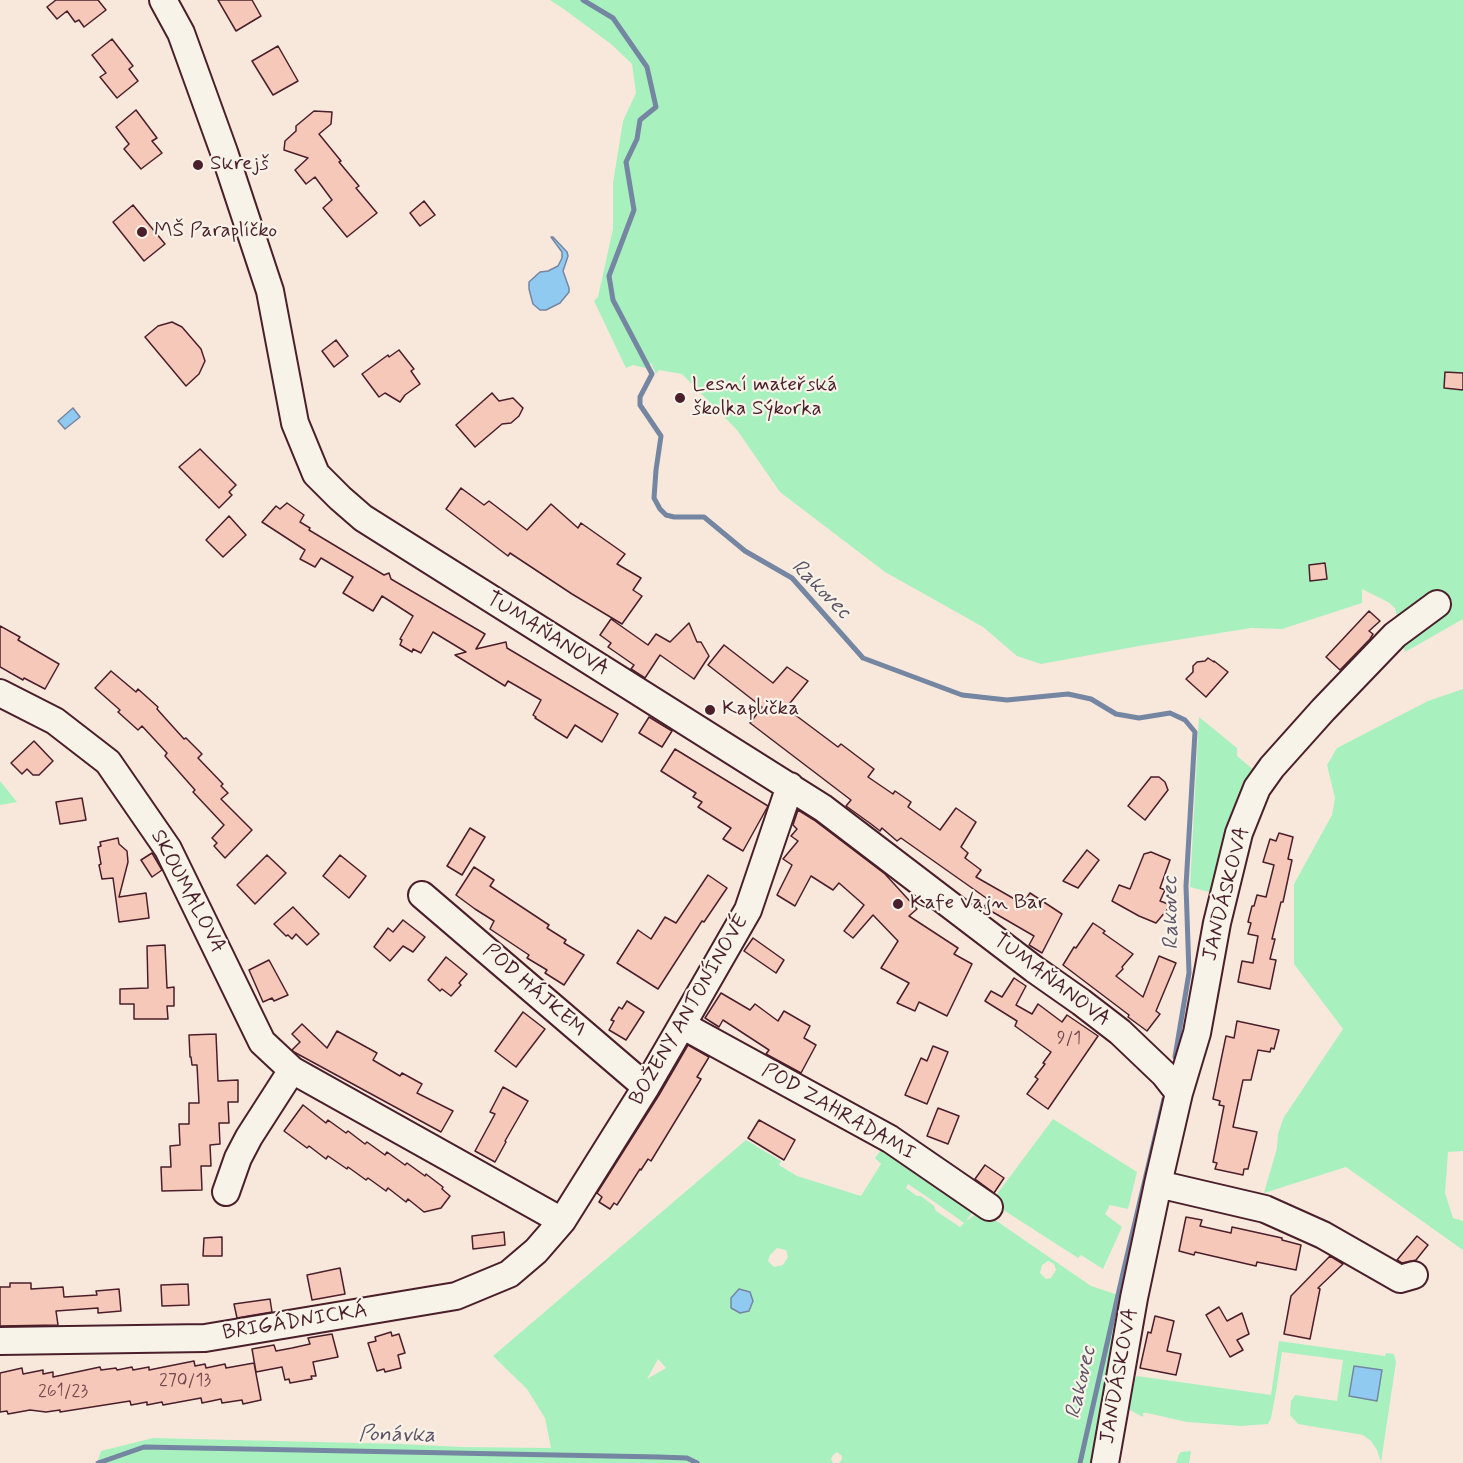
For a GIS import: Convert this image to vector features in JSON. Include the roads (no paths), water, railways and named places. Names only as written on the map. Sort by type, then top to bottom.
[{"type":"street","name":"TUMAŇANOVA","points":[[163,0],[181,33],[224,152],[270,291],[295,423],[316,474],[363,518],[823,808],[1120,1032],[1164,1074],[1179,1093]]},
{"type":"street","name":"JANDÁSKOVA","points":[[1105,1463],[1132,1309],[1158,1184],[1179,1093],[1197,1033],[1217,923],[1239,833],[1257,788],[1268,771],[1395,635],[1437,604]]},
{"type":"street","name":"SKOUMALOVA","points":[[0,693],[55,721],[108,762],[168,849],[262,1042],[292,1070],[562,1221]]},
{"type":"street","name":"BOŽENY ANTONÍNOVÉ","points":[[562,1221],[646,1087],[748,910],[790,786]]},
{"type":"street","name":"POD HÁJKEM","points":[[422,895],[646,1087]]},
{"type":"street","name":"POD ZAHRADAMI","points":[[682,1025],[890,1139],[989,1208]]},
{"type":"street","points":[[226,1192],[238,1158],[249,1137],[292,1070]]},
{"type":"street","points":[[1158,1184],[1265,1209],[1323,1235],[1400,1279],[1414,1275]]},
{"type":"street","name":"BRIGÁDNICKÁ","points":[[0,1341],[205,1338],[456,1296],[508,1274],[536,1251],[562,1221]]},
{"type":"water","points":[[551,237],[567,252],[568,256],[563,271],[569,292],[560,303],[546,310],[540,310],[533,304],[529,282],[540,272],[558,266],[562,258],[562,252]]},
{"type":"water","points":[[73,408],[80,417],[65,429],[58,421]]},
{"type":"water","points":[[739,1289],[750,1292],[753,1301],[749,1311],[740,1313],[731,1308],[731,1298]]},
{"type":"water","points":[[1354,1366],[1382,1370],[1377,1401],[1349,1396]]},
{"type":"waterway","name":"Rakovec","points":[[583,0],[613,18],[647,67],[656,107],[640,120],[637,139],[626,162],[634,210],[609,276],[613,300],[652,374],[640,397],[640,405],[661,436],[654,498],[660,509],[666,515],[674,517],[704,517],[745,551],[792,578],[863,658],[962,695],[1007,700],[1068,694],[1091,699],[1116,714],[1139,718],[1170,713],[1185,720],[1195,732],[1186,886],[1189,973],[1175,1057]]},
{"type":"waterway","name":"Rakovec","points":[[1080,1463],[1164,1099]]},
{"type":"waterway","name":"Ponávka","points":[[98,1463],[144,1447],[659,1457],[687,1458],[697,1463]]},
{"type":"place","name":"Skrejš","points":[[198,165]]},
{"type":"place","name":"MŠ Paraplíčko","points":[[142,232]]},
{"type":"place","name":"Lesní mateřská školka Sýkorka","points":[[680,398]]},
{"type":"place","name":"Kaplička","points":[[710,710]]},
{"type":"place","name":"Kafe Vajn Bar","points":[[898,904]]}]
